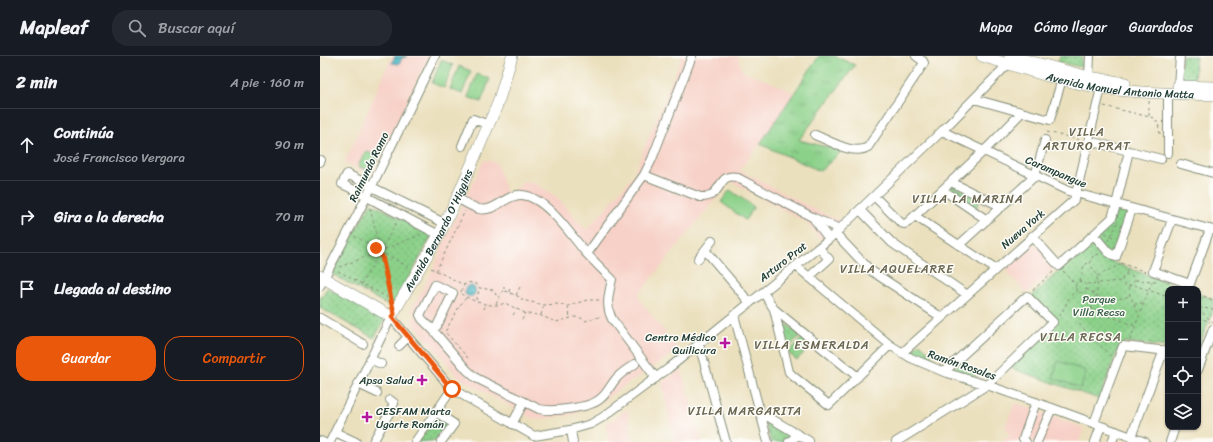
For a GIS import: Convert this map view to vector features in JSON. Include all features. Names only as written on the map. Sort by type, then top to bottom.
[{"type":"main road","name":"Avenida Bernardo O'Higgins","points":[[392,317],[420,267],[435,233],[444,223],[457,198],[498,103],[512,56]]},
{"type":"main road","name":"Avenida Manuel Antonio Matta","points":[[982,56],[1011,59],[1036,59],[1089,77],[1134,84],[1213,87]]},
{"type":"main road","name":"Avenida Manuel Antonio Matta","points":[[1011,59],[1062,79],[1101,88],[1213,95]]},
{"type":"main road","points":[[322,280],[392,317]]},
{"type":"street","name":"Raimundo Romo","points":[[322,280],[367,196],[435,56]]},
{"type":"street","points":[[587,254],[644,175],[652,159],[692,56]]},
{"type":"street","points":[[815,135],[857,151],[864,150],[868,147],[924,64],[923,61],[916,56]]},
{"type":"street","points":[[1089,77],[1090,56]]},
{"type":"street","points":[[1178,86],[1180,56]]},
{"type":"street","name":"Arturo Prat","points":[[532,439],[585,427],[598,420],[656,378],[699,344],[835,234],[942,131],[1011,59]]},
{"type":"street","points":[[974,99],[1050,120],[1062,79]]},
{"type":"street","name":"Nueva York","points":[[902,353],[966,294],[1072,201],[1076,194],[1101,88]]},
{"type":"street","points":[[1089,141],[1129,151],[1164,156],[1168,93]]},
{"type":"street","points":[[874,196],[902,224],[907,223],[984,151],[1022,112]]},
{"type":"street","points":[[462,146],[473,119],[489,125]]},
{"type":"street","name":"Carampangue","points":[[942,131],[1076,194],[1211,230]]},
{"type":"street","points":[[959,245],[1035,176],[1045,140]]},
{"type":"street","points":[[1032,236],[1059,266],[1097,233],[1112,218],[1129,151]]},
{"type":"street","points":[[1181,164],[1213,173]]},
{"type":"street","points":[[435,233],[342,184],[347,174],[444,223]]},
{"type":"street","points":[[644,175],[700,197],[714,194],[723,180],[727,177],[736,177],[814,218],[835,234],[870,270],[941,317]]},
{"type":"street","points":[[951,182],[1002,207]]},
{"type":"street","points":[[943,190],[987,220]]},
{"type":"street","points":[[457,198],[480,209],[493,207],[513,196],[520,194],[528,196],[539,202],[552,213],[587,254],[612,279],[607,307],[612,319],[656,378]]},
{"type":"street","points":[[401,214],[406,204]]},
{"type":"street","points":[[1097,233],[1105,248],[1111,255],[1116,257],[1132,209]]},
{"type":"street","points":[[860,210],[892,244],[966,294]]},
{"type":"street","points":[[915,216],[995,269]]},
{"type":"street","points":[[814,218],[835,234]]},
{"type":"street","points":[[1172,220],[1153,270],[1190,284],[1211,230]]},
{"type":"street","points":[[698,259],[712,242]]},
{"type":"street","points":[[809,277],[829,259],[819,248]]},
{"type":"street","points":[[705,250],[750,303]]},
{"type":"street","name":"Ramón Rosales","points":[[796,266],[890,345],[902,353],[944,372],[987,385],[1098,424],[1116,431],[1128,438],[1146,442]]},
{"type":"street","points":[[433,330],[437,326],[453,293],[435,285],[420,315],[422,319],[467,370],[476,378],[524,402],[546,411],[584,406],[599,400],[610,389],[615,380],[635,364]]},
{"type":"street","points":[[763,292],[774,309],[858,377]]},
{"type":"street","points":[[896,442],[987,385],[1053,322],[1027,296],[944,372]]},
{"type":"street","points":[[774,309],[789,372],[829,405],[890,345]]},
{"type":"street","points":[[734,315],[768,442]]},
{"type":"street","points":[[392,317],[452,389],[512,424],[532,439]]},
{"type":"street","name":"Avenida Bernardo O'Higgins","points":[[330,442],[392,317]]},
{"type":"street","points":[[320,318],[363,344]]},
{"type":"street","points":[[1201,354],[1213,327]]},
{"type":"street","points":[[399,346],[408,337]]},
{"type":"street","points":[[699,344],[726,442]]},
{"type":"street","points":[[1095,442],[1098,424],[1123,346],[1165,351]]},
{"type":"street","points":[[1128,438],[1165,353]]},
{"type":"street","points":[[370,359],[380,364]]},
{"type":"street","points":[[358,384],[377,393]]},
{"type":"street","points":[[415,442],[452,389]]},
{"type":"street","points":[[373,442],[393,406],[394,403],[390,400]]},
{"type":"street","points":[[512,424],[524,402]]},
{"type":"street","points":[[1026,442],[1023,439],[1036,402]]},
{"type":"street","points":[[1037,442],[1052,408]]},
{"type":"street","points":[[436,412],[454,424],[441,442]]},
{"type":"street","points":[[760,412],[809,441]]},
{"type":"street","points":[[571,430],[573,442]]},
{"type":"street","points":[[1170,442],[1175,430]]},
{"type":"street","points":[[1112,442],[1116,431]]},
{"type":"street","points":[[335,432],[356,442]]},
{"type":"street","points":[[789,442],[798,435]]},
{"type":"path","points":[[1149,92],[1149,117]]},
{"type":"path","points":[[1097,104],[1154,118],[1158,123],[1160,135]]},
{"type":"path","points":[[1045,140],[1047,132],[1089,141]]},
{"type":"path","points":[[367,196],[379,246]]},
{"type":"path","points":[[436,271],[468,207]]},
{"type":"path","points":[[383,247],[401,214]]},
{"type":"path","points":[[1077,283],[1080,281],[1084,265],[1090,262],[1093,256],[1102,254],[1119,222]]},
{"type":"path","points":[[348,233],[376,248]]},
{"type":"path","points":[[385,249],[435,233]]},
{"type":"path","points":[[1097,233],[1111,236],[1121,242]]},
{"type":"path","points":[[376,248],[379,246],[383,247],[385,249],[385,254]]},
{"type":"path","points":[[376,248],[376,253],[378,255],[382,256],[385,254]]},
{"type":"path","points":[[376,253],[334,268],[387,298]]},
{"type":"path","points":[[385,254],[420,267],[436,271],[464,285]]},
{"type":"path","points":[[361,284],[378,255]]},
{"type":"path","points":[[380,310],[387,298],[390,299],[382,256]]},
{"type":"path","points":[[1090,262],[1097,276],[1096,296],[1091,309],[1079,322],[1080,325],[1114,359]]},
{"type":"path","points":[[1097,276],[1123,264]]},
{"type":"path","points":[[1027,296],[1059,266],[1072,281],[1077,283]]},
{"type":"path","points":[[1122,280],[1129,266]]},
{"type":"path","points":[[1126,274],[1132,275],[1135,280]]},
{"type":"path","points":[[1080,281],[1083,281],[1086,284],[1122,280]]},
{"type":"path","points":[[1122,280],[1125,286],[1129,286],[1133,284],[1135,280]]},
{"type":"path","points":[[1135,280],[1158,281]]},
{"type":"path","points":[[501,294],[496,295],[493,290],[480,288],[472,282],[464,285],[460,294],[486,304],[496,305],[505,303],[525,313],[540,316],[556,322],[571,318],[581,318],[585,321],[604,316]]},
{"type":"path","points":[[1077,283],[1077,290]]},
{"type":"path","points":[[1086,284],[1086,290]]},
{"type":"path","points":[[1133,284],[1165,296]]},
{"type":"path","points":[[496,305],[504,290],[504,286]]},
{"type":"path","points":[[1129,286],[1130,296],[1139,315]]},
{"type":"path","points":[[516,295],[520,287]]},
{"type":"path","points":[[476,301],[480,288]]},
{"type":"path","points":[[509,292],[510,288]]},
{"type":"path","points":[[504,290],[522,298],[522,300],[544,305],[559,304],[568,306],[587,300],[603,300]]},
{"type":"path","points":[[1077,290],[1081,292],[1086,290],[1105,300],[1114,300],[1130,296]]},
{"type":"path","points":[[1053,322],[1064,310],[1069,296],[1077,290]]},
{"type":"path","points":[[1201,299],[1202,296],[1213,300]]},
{"type":"path","points":[[446,330],[466,297]]},
{"type":"path","points":[[494,299],[498,300]]},
{"type":"path","points":[[1134,304],[1144,303]]},
{"type":"path","points":[[484,309],[486,304]]},
{"type":"path","points":[[540,316],[544,305]]},
{"type":"path","points":[[568,306],[571,318]]},
{"type":"path","points":[[1201,308],[1213,309]]},
{"type":"path","points":[[513,315],[516,309]]},
{"type":"path","points":[[1091,309],[1135,326]]},
{"type":"path","points":[[1201,312],[1213,327]]},
{"type":"path","points":[[522,320],[525,313]]},
{"type":"path","points":[[1201,319],[1213,327]]},
{"type":"shaded area","points":[[392,56],[429,56],[371,176],[345,162]]},
{"type":"shaded area","points":[[682,56],[738,56],[742,71],[794,93],[760,144],[739,170],[842,222],[822,240],[806,222],[730,181],[639,294],[639,299],[679,350],[597,404],[574,414],[535,420],[458,377],[411,320],[417,315],[411,311],[435,265],[446,238],[484,160],[497,164],[506,193],[509,193],[519,187],[523,181],[534,183],[557,197],[578,222],[587,230],[633,176]]},
{"type":"shaded area","points":[[1034,243],[1056,267],[1027,293],[1005,270]]},
{"type":"shaded area","points":[[681,368],[702,442],[674,442],[662,383]]},
{"type":"shaded area","points":[[1015,403],[1084,428],[1079,442],[1001,442],[1010,436],[1005,427]]},
{"type":"shaded area","points":[[627,409],[633,442],[608,442],[606,425]]},
{"type":"green space","points":[[819,56],[834,56],[855,65],[799,140],[842,151],[820,171],[760,144]]},
{"type":"green space","points":[[1060,56],[1082,56],[1081,67],[1058,62]]},
{"type":"green space","points":[[1182,56],[1196,56],[1194,79],[1180,78]]},
{"type":"green space","points":[[441,60],[453,65],[444,88],[432,83]]},
{"type":"green space","points":[[459,66],[471,71],[462,94],[450,89]]},
{"type":"green space","points":[[477,74],[490,79],[481,102],[468,97]]},
{"type":"green space","points":[[366,151],[378,157],[371,172],[358,166]]},
{"type":"green space","points":[[953,185],[981,199],[975,210],[947,191]]},
{"type":"green space","points":[[730,190],[754,207],[745,220],[721,202]]},
{"type":"green space","points":[[371,203],[432,235],[393,308],[332,274]]},
{"type":"green space","name":"Parque Villa Recsa","points":[[1116,208],[1129,211],[1112,262],[1177,286],[1165,286],[1165,347],[1125,342],[1119,347],[1099,399],[1011,368],[1058,322],[1032,296],[1112,222]]},
{"type":"green space","points":[[327,288],[385,319],[374,338],[320,308],[320,299]]},
{"type":"green space","points":[[1201,295],[1213,299],[1213,311],[1201,341]]},
{"type":"green space","points":[[778,316],[800,336],[786,350]]},
{"type":"green space","points":[[802,338],[810,346],[797,360],[788,353]]},
{"type":"green space","points":[[920,343],[941,366],[909,353]]},
{"type":"green space","points":[[963,361],[977,378],[951,370]]},
{"type":"green space","points":[[1058,361],[1086,371],[1081,388],[1053,378]]},
{"type":"green space","points":[[437,416],[451,425],[440,440],[418,442]]},
{"type":"green space","points":[[764,417],[790,432],[791,439],[786,442],[771,442]]},
{"type":"water","points":[[395,56],[407,56],[402,58],[399,64],[392,63]]},
{"type":"water","points":[[470,285],[474,287],[476,291],[474,295],[470,297],[466,295],[464,291],[466,287]]},
{"type":"place","name":"Centro Médico Quilicura","points":[[725,343]]},
{"type":"place","name":"Apsa Salud","points":[[422,380]]},
{"type":"place","name":"CESFAM Marta Ugarte Román","points":[[367,417]]},
{"type":"district","name":"VILLA ARTURO PRAT","points":[[1087,139]]},
{"type":"district","name":"VILLA LA MARINA","points":[[968,199]]},
{"type":"district","name":"VILLA AQUELARRE","points":[[897,269]]},
{"type":"district","name":"VILLA RECSA","points":[[1081,337]]},
{"type":"district","name":"VILLA ESMERALDA","points":[[812,345]]},
{"type":"district","name":"VILLA MARGARITA","points":[[745,411]]},
{"type":"route","points":[[376,248],[376,254],[382,256],[394,314],[392,317],[452,389]]}]
